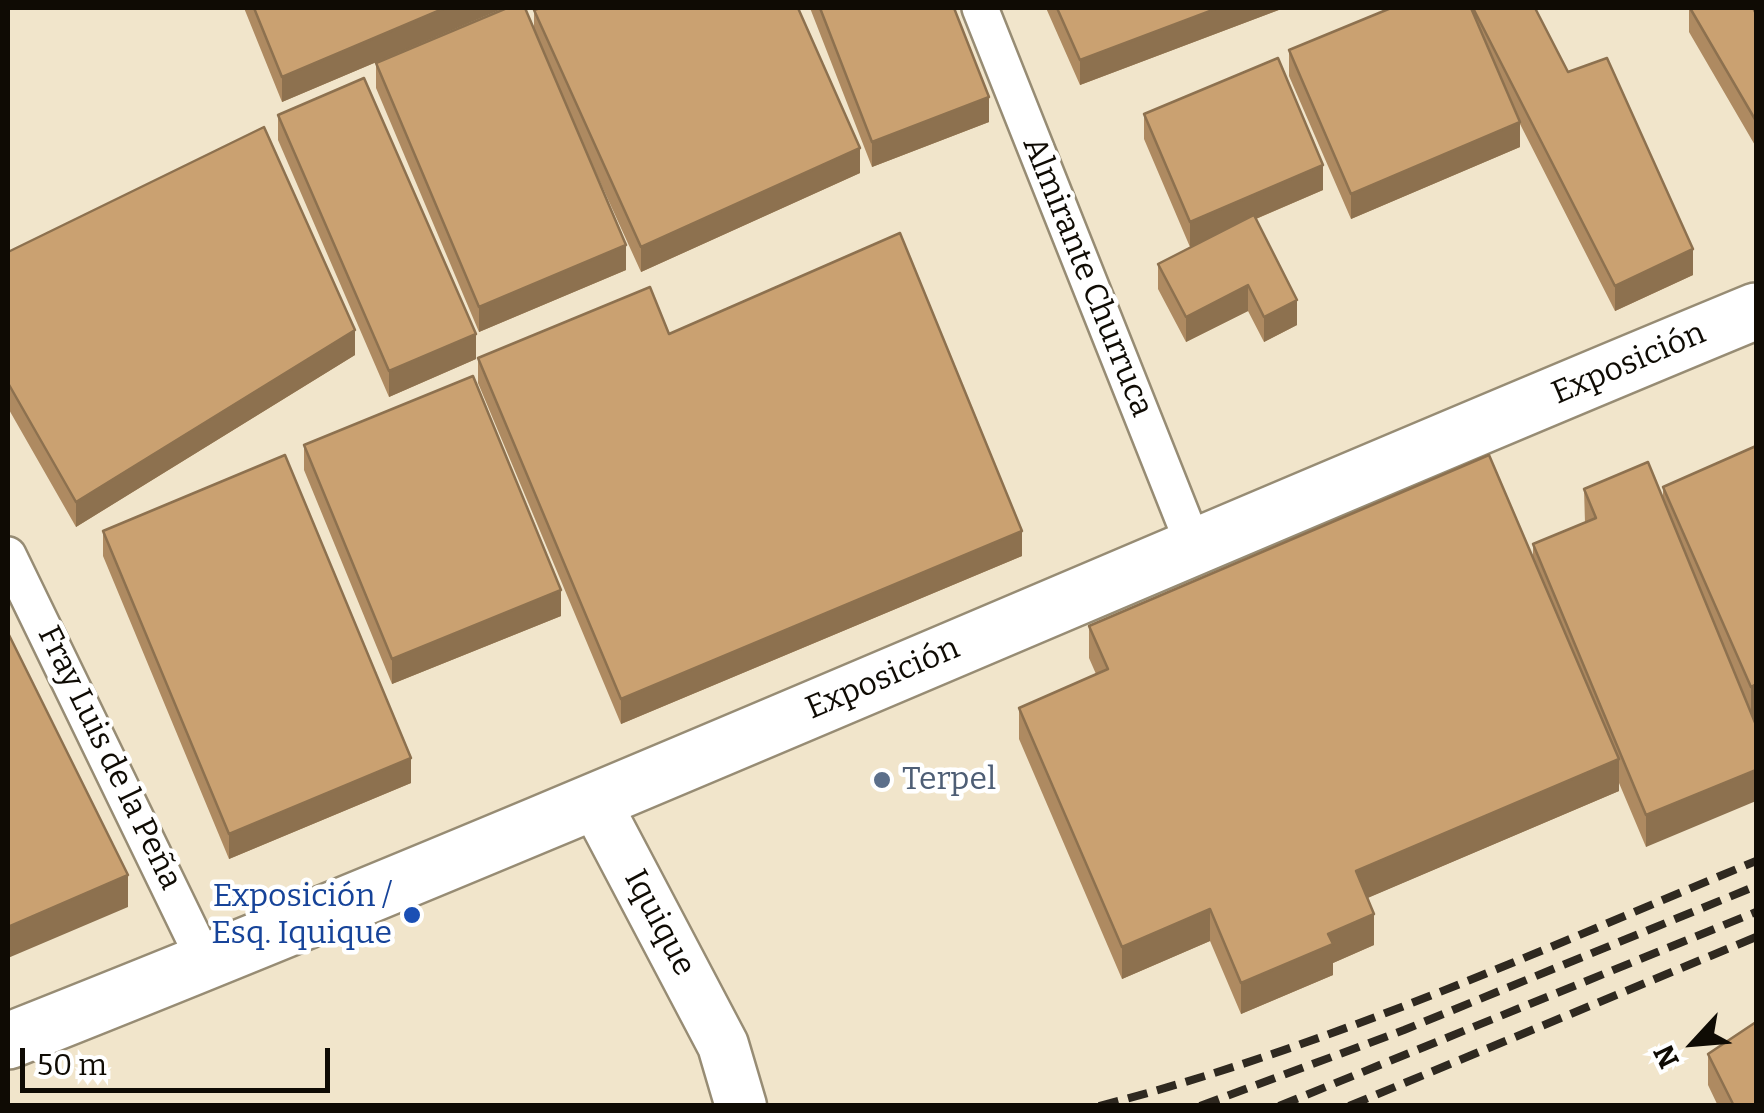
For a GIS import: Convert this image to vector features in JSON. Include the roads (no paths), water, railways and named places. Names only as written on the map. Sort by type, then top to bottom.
[{"type":"main road","name":"Exposición","points":[[8,1041],[595,802],[1756,311]]},
{"type":"street","name":"Almirante Churruca","points":[[980,8],[1194,546]]},
{"type":"street","name":"Fray Luis de la Peña","points":[[8,555],[206,963]]},
{"type":"street","name":"Iquique","points":[[595,802],[723,1045],[741,1106]]},
{"type":"street","name":"Iquique","points":[[723,1045],[774,1106]]},
{"type":"railway","points":[[1099,1106],[1267,1056],[1350,1026],[1756,861]]},
{"type":"railway","points":[[1200,1106],[1404,1030],[1756,886]]},
{"type":"railway","points":[[1279,1106],[1756,912]]},
{"type":"railway","points":[[1349,1106],[1756,937]]},
{"type":"place","name":"Terpel","points":[[882,780]]},
{"type":"place","name":"Exposición / Esq. Iquique","points":[[412,915]]}]
